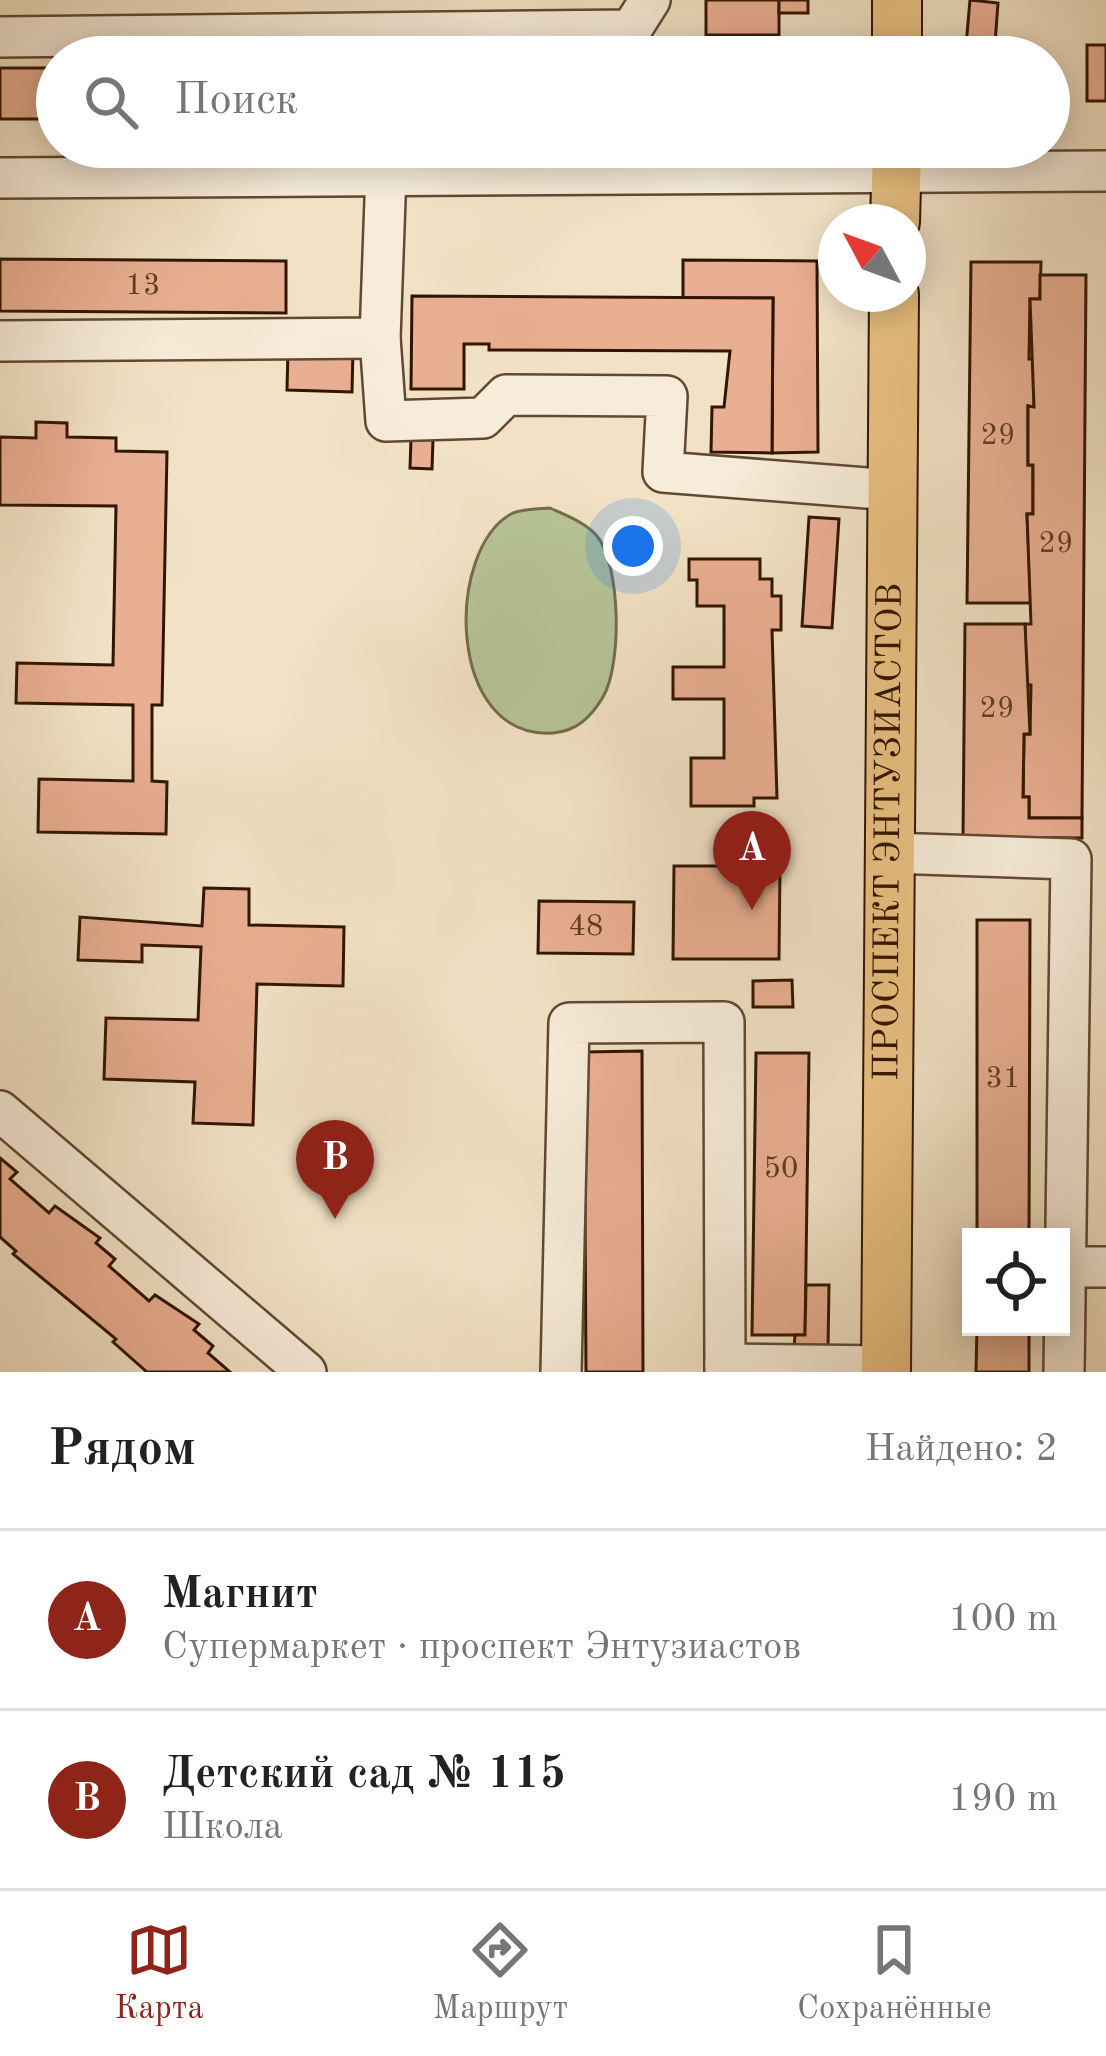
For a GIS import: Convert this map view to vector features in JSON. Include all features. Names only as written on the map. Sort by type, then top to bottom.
[{"type":"main road","points":[[897,0],[897,36]]},
{"type":"main road","points":[[896,204],[897,168]]},
{"type":"main road","name":"ПРОСПЕКТ ЭНТУЗИАСТОВ","points":[[886,1369],[894,312]]},
{"type":"street","points":[[90,36],[632,30],[650,0]]},
{"type":"street","points":[[0,37],[36,37]]},
{"type":"street","points":[[0,178],[556,168]]},
{"type":"street","points":[[1049,168],[1106,171]]},
{"type":"street","points":[[386,172],[380,338],[386,421],[483,418],[506,395],[667,396],[663,472],[892,490]]},
{"type":"street","points":[[0,341],[380,338]]},
{"type":"street","points":[[890,853],[1071,859],[1064,1228]]},
{"type":"street","points":[[561,1372],[568,1023],[724,1022],[725,1368],[886,1369]]},
{"type":"street","points":[[0,1111],[306,1372]]},
{"type":"street","points":[[1070,1267],[1106,1267]]},
{"type":"street","points":[[1064,1336],[1064,1372]]},
{"type":"green space","points":[[550,508],[597,536],[611,569],[616,616],[613,663],[603,697],[582,722],[553,733],[517,727],[492,706],[475,675],[467,638],[467,599],[475,563],[491,533],[513,513]]},
{"type":"building","points":[[706,0],[779,0],[779,35],[706,35]]},
{"type":"building","points":[[779,0],[808,0],[808,13],[779,13]]},
{"type":"building","points":[[970,0],[998,3],[996,36],[967,36]]},
{"type":"building","points":[[1087,45],[1106,45],[1106,101],[1087,101]]},
{"type":"building","points":[[0,68],[36,68],[36,119],[0,119]]},
{"type":"building","points":[[0,259],[286,261],[286,313],[0,311]]},
{"type":"building","points":[[683,260],[817,261],[818,452],[772,453],[773,298],[683,298]]},
{"type":"building","points":[[971,262],[1041,262],[1040,299],[1030,299],[1029,359],[1035,359],[1034,407],[1028,406],[1028,465],[1033,465],[1033,514],[1027,514],[1031,603],[967,603]]},
{"type":"building","points":[[1040,275],[1086,275],[1082,818],[1029,818],[1029,797],[1023,797],[1031,685],[1025,685],[1025,624],[1031,624],[1027,514],[1033,514],[1033,465],[1028,465],[1028,406],[1034,407],[1030,299],[1040,299]]},
{"type":"building","points":[[412,296],[773,298],[772,453],[711,452],[712,407],[724,407],[730,351],[489,350],[489,344],[464,344],[464,389],[411,389]]},
{"type":"building","points":[[288,349],[353,350],[352,392],[287,390]]},
{"type":"building","points":[[36,422],[67,423],[67,437],[116,438],[116,451],[167,452],[162,705],[152,705],[152,781],[167,782],[166,834],[38,832],[39,779],[133,781],[133,705],[16,703],[17,663],[113,665],[116,506],[0,505],[0,437],[36,438]]},
{"type":"building","points":[[411,439],[433,440],[432,469],[410,468]]},
{"type":"building","points":[[809,517],[839,519],[832,628],[802,626]]},
{"type":"building","points":[[689,559],[760,559],[760,579],[772,579],[772,596],[781,596],[781,630],[772,630],[777,798],[754,798],[754,806],[691,806],[691,758],[724,758],[724,699],[673,699],[673,667],[724,667],[724,606],[697,606],[697,580],[689,580]]},
{"type":"building","points":[[965,624],[1025,624],[1030,734],[1024,734],[1023,797],[1029,797],[1029,818],[1082,818],[1082,838],[963,837]]},
{"type":"building","points":[[674,866],[780,866],[779,959],[673,959]]},
{"type":"building","points":[[204,888],[249,889],[249,925],[344,927],[343,986],[257,984],[253,1125],[193,1123],[195,1082],[104,1079],[106,1018],[198,1020],[201,947],[142,945],[142,962],[78,960],[80,917],[202,926]]},
{"type":"building","points":[[539,901],[634,902],[633,954],[538,953]]},
{"type":"building","points":[[977,920],[1030,920],[1029,1228],[977,1228]]},
{"type":"building","points":[[792,980],[793,1007],[753,1007],[753,981]]},
{"type":"building","points":[[642,1051],[643,1372],[586,1372],[584,1052]]},
{"type":"building","points":[[756,1053],[809,1053],[805,1335],[752,1335]]},
{"type":"building","points":[[0,1158],[17,1172],[10,1179],[49,1213],[55,1206],[100,1238],[96,1243],[115,1259],[109,1266],[149,1301],[155,1295],[199,1324],[194,1330],[213,1346],[208,1353],[230,1372],[147,1372],[113,1342],[116,1339],[13,1254],[16,1251],[0,1237]]},
{"type":"building","points":[[806,1285],[829,1285],[828,1349],[794,1349],[795,1335],[805,1335]]},
{"type":"building","points":[[977,1336],[1029,1336],[1029,1372],[976,1372]]},
{"type":"place","name":"Магнит","points":[[752,910]]},
{"type":"place","name":"Детский сад № 115","points":[[335,1219]]}]
